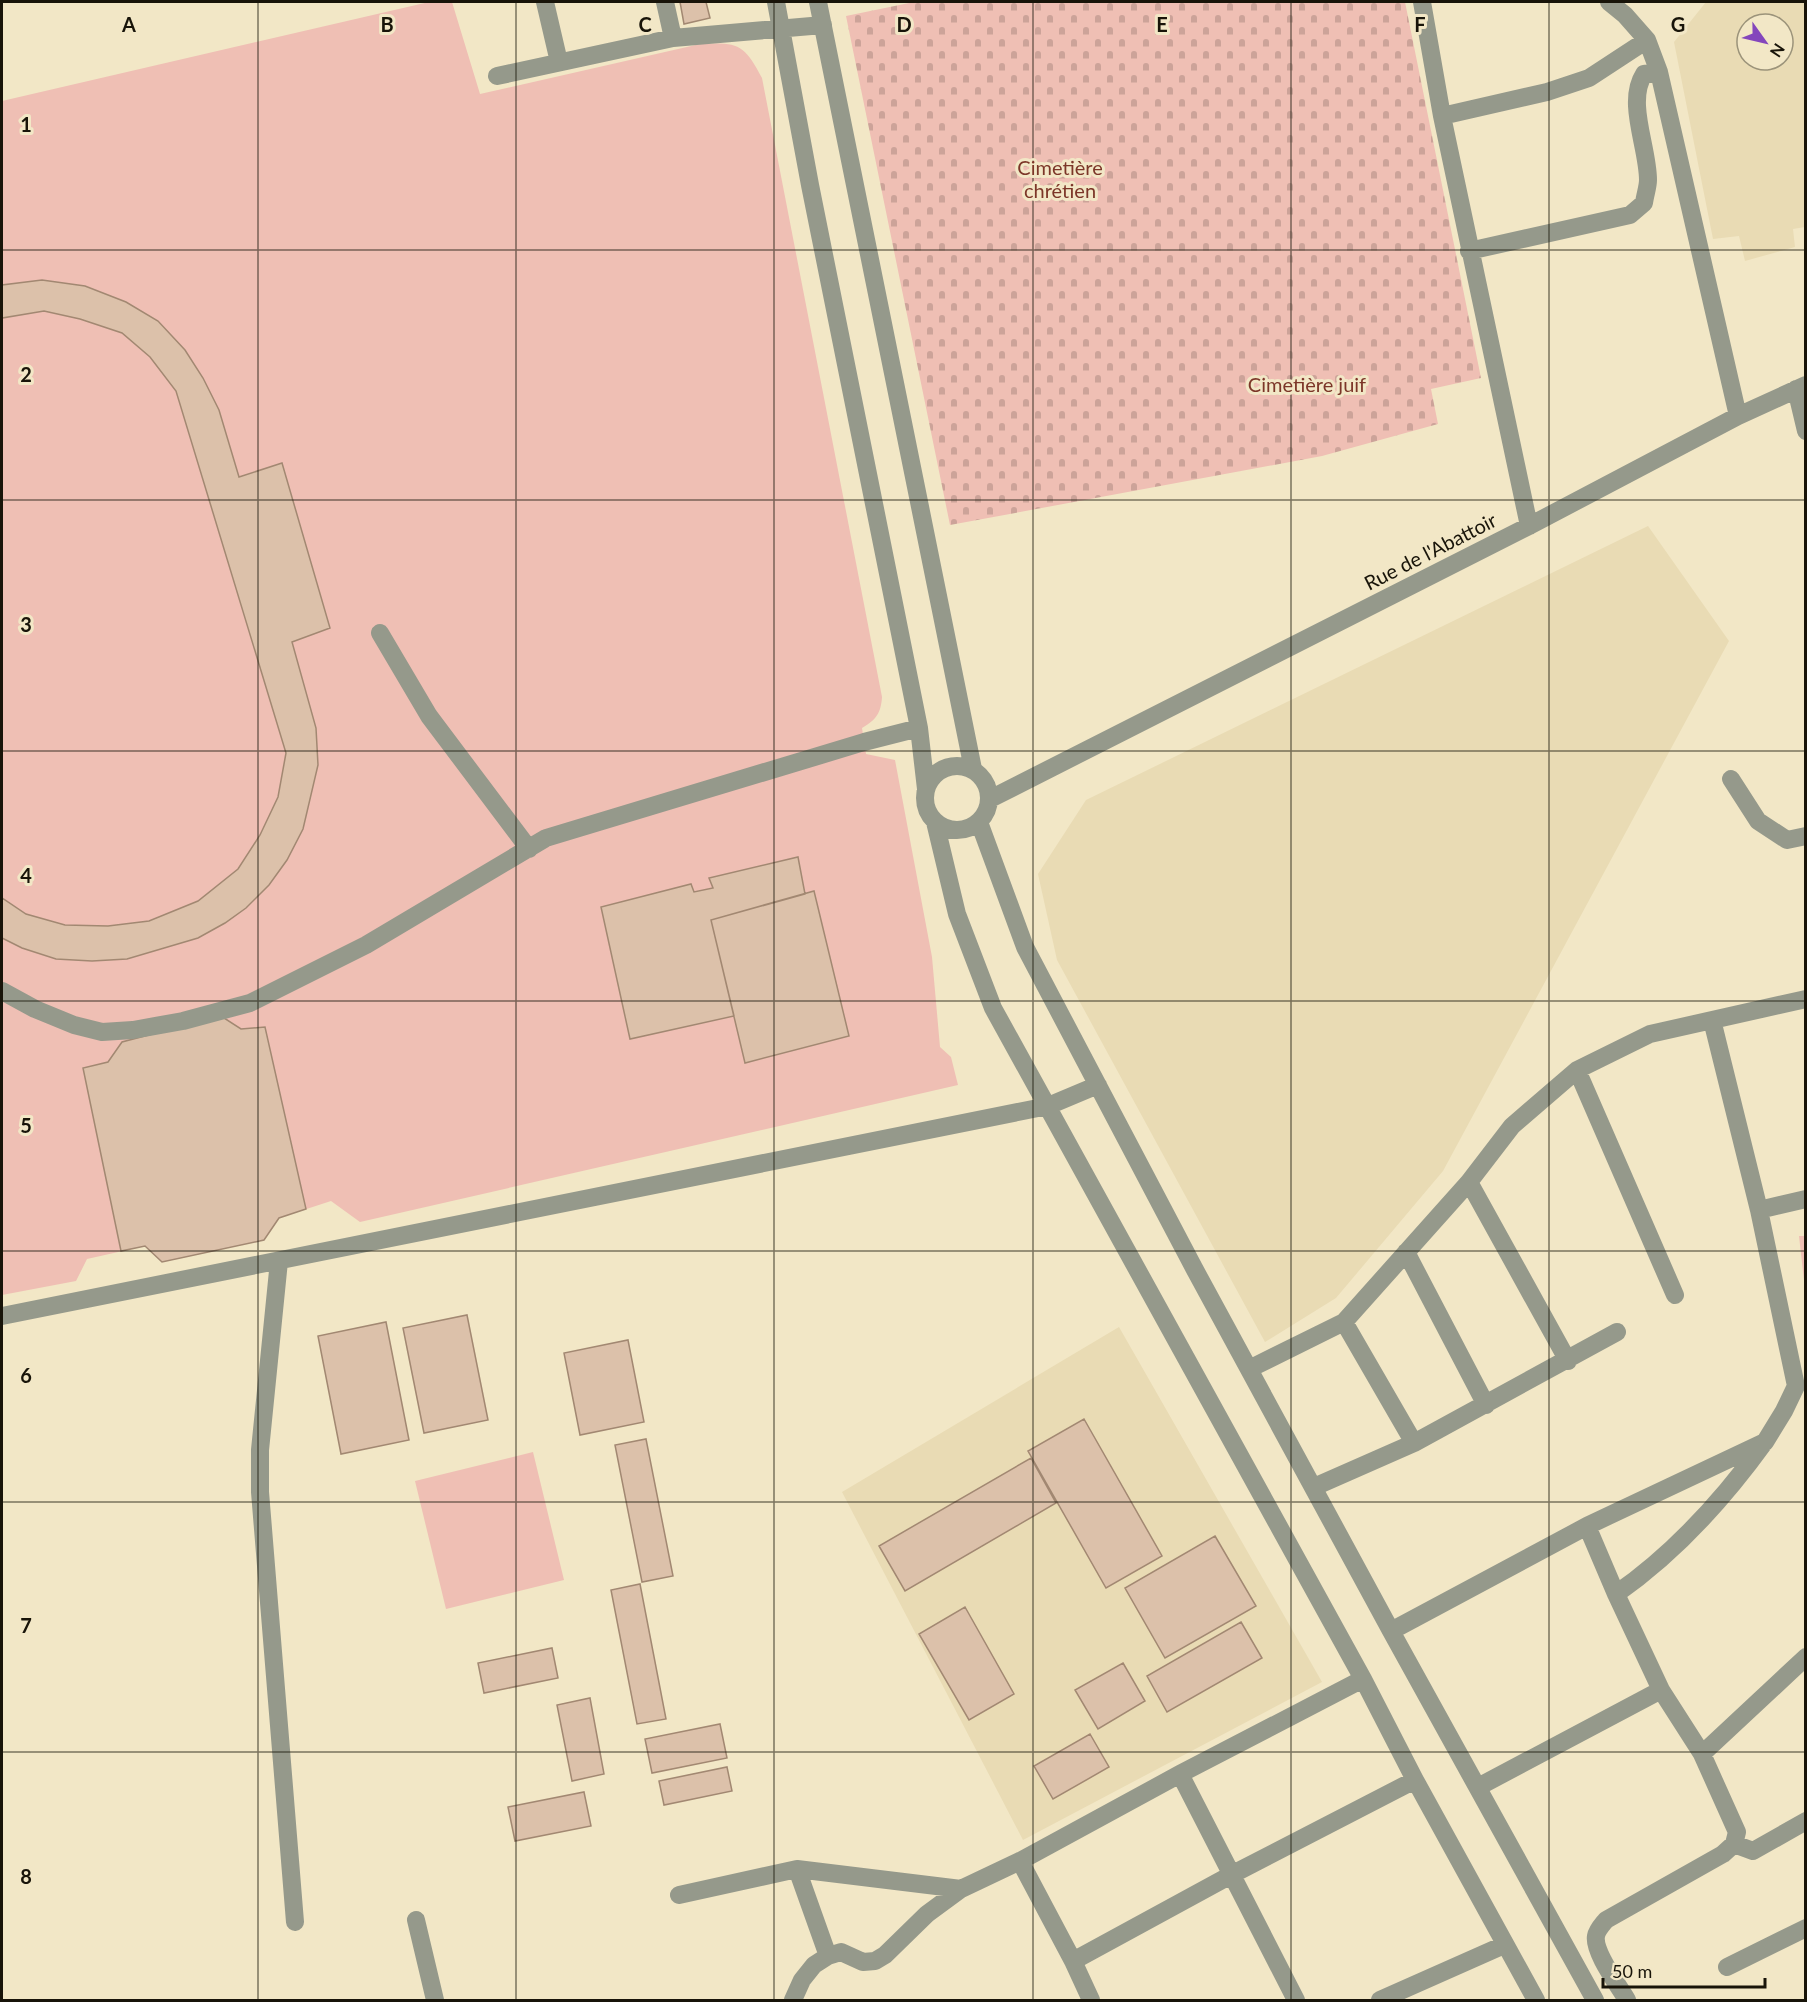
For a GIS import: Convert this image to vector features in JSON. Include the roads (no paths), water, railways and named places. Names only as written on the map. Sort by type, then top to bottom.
[{"type":"street","points":[[545,2],[559,62]]},
{"type":"street","points":[[665,2],[673,38]]},
{"type":"street","points":[[776,2],[812,197],[919,728],[927,811],[935,822],[957,914],[993,1008],[1364,1679],[1415,1780],[1536,2001]]},
{"type":"street","points":[[818,2],[973,770]]},
{"type":"street","points":[[1422,2],[1442,116],[1529,526]]},
{"type":"street","points":[[1609,2],[1625,15],[1647,40],[1659,72],[1738,416]]},
{"type":"street","points":[[497,76],[673,38],[823,25]]},
{"type":"street","points":[[1442,116],[1547,92],[1589,78],[1647,40]]},
{"type":"street","points":[[1470,252],[1630,215],[1644,203],[1648,179],[1637,101],[1638,84],[1644,74],[1659,72]]},
{"type":"street","points":[[1801,387],[1806,431]]},
{"type":"street","name":"Rue de l'Abattoir","points":[[990,799],[1529,526],[1738,416],[1801,387]]},
{"type":"street","points":[[380,633],[429,716],[529,849]]},
{"type":"street","points":[[2,991],[35,1009],[74,1025],[102,1032],[133,1030],[183,1021],[250,1003],[366,945],[546,838],[864,742],[919,728]]},
{"type":"street","points":[[926,789],[933,777],[942,770],[955,766],[973,770],[982,776],[988,788],[990,799],[988,810],[980,822],[967,829],[955,831],[935,822]]},
{"type":"street","points":[[1731,779],[1758,821],[1787,840],[1806,836]]},
{"type":"street","points":[[980,822],[1025,947],[1391,1631],[1595,2001]]},
{"type":"street","points":[[1250,1369],[1344,1322],[1469,1182],[1512,1126],[1577,1070],[1650,1034],[1806,999]]},
{"type":"street","points":[[1616,1594],[1644,1574],[1687,1536],[1738,1479],[1801,1388],[1760,1210],[1712,1020]]},
{"type":"street","points":[[1577,1070],[1675,1295]]},
{"type":"street","points":[[2,1316],[1048,1106],[1098,1085]]},
{"type":"street","points":[[1469,1182],[1568,1360]]},
{"type":"street","points":[[1760,1210],[1806,1199]]},
{"type":"street","points":[[1406,1252],[1486,1404]]},
{"type":"street","points":[[279,1261],[260,1450],[260,1492],[295,1922]]},
{"type":"street","points":[[1344,1322],[1414,1443]]},
{"type":"street","points":[[1314,1487],[1414,1443],[1617,1332]]},
{"type":"street","points":[[1391,1631],[1587,1526],[1765,1442]]},
{"type":"street","points":[[1587,1526],[1661,1690],[1702,1754],[1737,1832],[1734,1844],[1724,1854],[1606,1920],[1600,1927],[1595,1938],[1600,1954],[1627,2001]]},
{"type":"street","points":[[1702,1754],[1806,1657]]},
{"type":"street","points":[[793,2001],[802,1980],[814,1965],[828,1956],[842,1952],[863,1962],[885,1955],[927,1914],[961,1889],[1020,1861],[1180,1774],[1364,1679]]},
{"type":"street","points":[[1478,1786],[1661,1690]]},
{"type":"street","points":[[1180,1774],[1296,2001]]},
{"type":"street","points":[[1074,1961],[1232,1875],[1415,1780]]},
{"type":"street","points":[[1734,1844],[1753,1851],[1806,1821]]},
{"type":"street","points":[[1020,1861],[1074,1961],[1091,2001]]},
{"type":"street","points":[[679,1895],[797,1869],[961,1889]]},
{"type":"street","points":[[797,1869],[828,1956]]},
{"type":"street","points":[[416,1920],[435,2001]]},
{"type":"street","points":[[1726,1967],[1806,1928]]},
{"type":"street","points":[[1380,2001],[1504,1944]]},
{"type":"park label","name":"Cimetière chrétien","points":[[1060,178]]},
{"type":"park label","name":"Cimetière juif","points":[[1307,384]]}]
